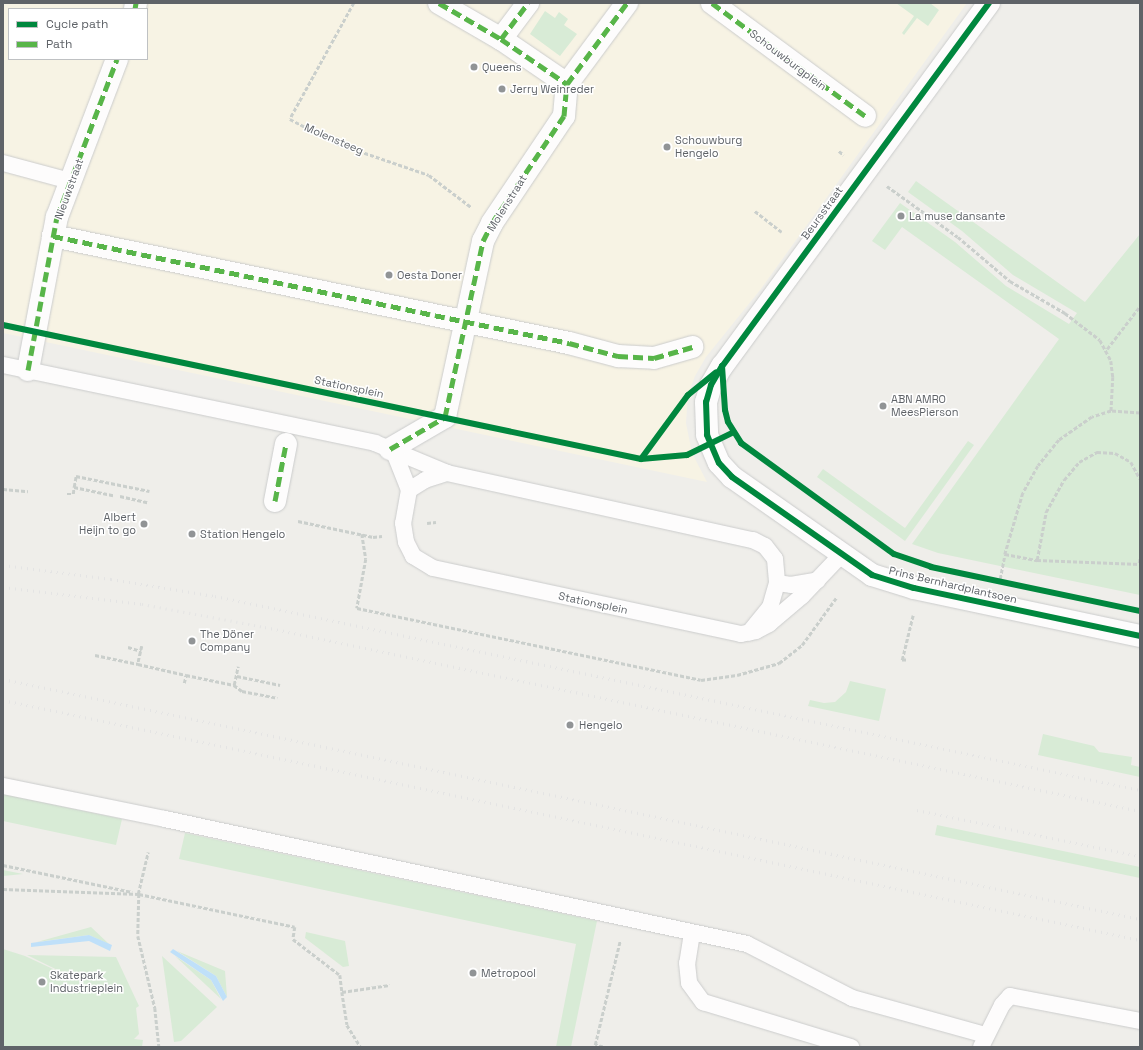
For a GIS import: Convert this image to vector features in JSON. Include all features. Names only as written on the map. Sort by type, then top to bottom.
[{"type":"street","points":[[439,3],[501,39],[567,84],[626,3]]},
{"type":"street","points":[[501,39],[528,3]]},
{"type":"street","name":"Schouwburgplein","points":[[712,3],[865,116]]},
{"type":"street","name":"Beursstraat","points":[[710,446],[705,424],[706,402],[711,385],[722,366],[989,3]]},
{"type":"street","name":"Nieuwstraat","points":[[28,370],[57,216],[117,60]]},
{"type":"street","name":"Molenstraat","points":[[392,450],[446,417],[478,260],[492,223],[564,116],[567,84]]},
{"type":"street","points":[[53,236],[465,323],[569,343],[618,356],[654,358],[692,347]]},
{"type":"street","points":[[275,501],[286,444]]},
{"type":"street","name":"Prins Bernhardplantsoen","points":[[710,446],[719,463],[732,477],[849,561],[897,584],[1140,636]]},
{"type":"lane","points":[[3,163],[70,181]]},
{"type":"lane","points":[[3,365],[299,426],[392,450],[447,473],[753,540],[765,546],[775,559],[777,583],[770,607],[749,633]]},
{"type":"lane","points":[[392,450],[409,490],[425,480],[447,473]]},
{"type":"lane","name":"Stationsplein","points":[[409,490],[403,530],[413,556],[433,568],[733,633],[749,633],[769,624],[818,580],[849,561]]},
{"type":"lane","points":[[777,583],[791,585],[818,580]]},
{"type":"lane","points":[[3,786],[173,820],[625,919],[747,944],[852,998],[983,1041],[1002,1005],[1010,996],[1140,1021]]},
{"type":"lane","points":[[692,933],[687,963],[689,983],[703,1002],[851,1047]]},
{"type":"path","points":[[903,197],[958,236],[1010,281],[1084,327],[1107,349],[1114,377],[1111,411]]},
{"type":"path","points":[[755,211],[782,232]]},
{"type":"path","points":[[1107,349],[1140,306]]},
{"type":"path","points":[[1000,582],[1005,554],[1018,503],[1030,479],[1047,454],[1076,426],[1092,417],[1111,411],[1140,413]]},
{"type":"path","points":[[1038,560],[1046,512],[1060,485],[1079,462],[1097,452],[1115,453],[1131,462],[1140,479]]},
{"type":"path","points":[[67,494],[73,494],[76,476],[149,491]]},
{"type":"path","points":[[74,487],[113,495]]},
{"type":"path","points":[[3,489],[28,491]]},
{"type":"path","points":[[120,496],[146,502]]},
{"type":"path","points":[[298,521],[378,538],[436,522]]},
{"type":"path","points":[[362,534],[366,559],[357,608],[701,680],[765,668],[792,654],[814,630],[849,561]]},
{"type":"path","points":[[1005,554],[1038,560],[1140,564],[1140,558]]},
{"type":"path","points":[[992,580],[1007,583]]},
{"type":"path","points":[[906,660],[902,660],[914,609]]},
{"type":"path","points":[[138,664],[142,646]]},
{"type":"path","points":[[128,647],[141,651]]},
{"type":"path","points":[[94,655],[234,685],[242,691],[277,698]]},
{"type":"path","points":[[234,685],[238,666]]},
{"type":"path","points":[[184,683],[186,675]]},
{"type":"path","points":[[236,676],[280,685]]},
{"type":"path","points":[[148,852],[139,894],[138,936],[155,1008],[159,1047]]},
{"type":"path","points":[[3,865],[295,927],[293,939],[340,976],[347,1025],[361,1047]]},
{"type":"path","points":[[3,889],[139,894]]},
{"type":"path","points":[[603,1047],[595,1045],[625,919]]},
{"type":"path","points":[[342,992],[389,985]]},
{"type":"shaded area","points":[[3,3],[967,3],[760,290],[706,357],[695,376],[688,395],[686,423],[692,453],[707,482],[3,333]]},
{"type":"green space","points":[[896,3],[930,3],[939,10],[928,26],[917,18],[904,35],[902,33],[914,16]]},
{"type":"green space","points":[[545,11],[555,18],[559,12],[568,19],[564,25],[577,34],[560,56],[530,34]]},
{"type":"green space","points":[[916,181],[1085,302],[1140,234],[1140,595],[938,553],[912,544],[1059,339],[902,227],[885,250],[872,241],[900,203],[955,242],[1006,286],[1069,324],[1077,313],[1013,275],[962,231],[908,192]]},
{"type":"green space","points":[[968,441],[974,445],[905,541],[817,477],[823,469],[905,528]]},
{"type":"green space","points":[[850,681],[886,689],[879,721],[808,706],[810,700],[824,703],[835,702],[846,692]]},
{"type":"green space","points":[[1043,734],[1094,746],[1099,752],[1132,757],[1131,765],[1140,767],[1140,777],[1038,755]]},
{"type":"green space","points":[[3,794],[122,819],[116,845],[3,821]]},
{"type":"green space","points":[[937,825],[1140,867],[1140,878],[935,835]]},
{"type":"green space","points":[[185,833],[597,921],[571,1047],[556,1047],[576,944],[179,859]]},
{"type":"green space","points":[[3,870],[23,874],[3,876]]},
{"type":"green space","points":[[91,927],[109,944],[89,935],[37,942]]},
{"type":"green space","points":[[306,932],[345,941],[349,966],[343,967],[305,938]]},
{"type":"green space","name":"Skatepark Industrieplein","points":[[3,949],[25,956],[94,988],[27,955],[116,957],[139,1006],[136,1008],[139,1034],[134,1039],[143,1040],[142,1047],[3,1047]]},
{"type":"green space","points":[[177,951],[225,971],[227,997],[216,976]]},
{"type":"green space","points":[[162,956],[217,1007],[181,1041],[174,1042]]},
{"type":"green space","points":[[175,956],[211,980],[221,999]]},
{"type":"water","points":[[89,935],[112,945],[110,951],[89,941],[31,947],[31,943]]},
{"type":"water","points":[[173,949],[216,976],[227,997],[223,1001],[211,980],[170,952]]},
{"type":"railway","points":[[3,565],[111,579],[215,596],[1140,790]]},
{"type":"railway","points":[[3,587],[142,604],[265,627],[1140,811]]},
{"type":"railway","points":[[3,679],[1140,919]]},
{"type":"railway","points":[[3,700],[1140,940]]},
{"type":"railway","points":[[917,810],[1140,856]]},
{"type":"marked path","points":[[135,8],[136,3]]},
{"type":"marked path","points":[[439,3],[501,39],[567,84]]},
{"type":"marked path","points":[[501,39],[528,3]]},
{"type":"marked path","points":[[390,449],[445,417],[483,241],[492,223],[564,116],[567,84],[627,3]]},
{"type":"marked path","points":[[712,3],[865,116]]},
{"type":"marked path","points":[[28,370],[57,217],[117,60]]},
{"type":"marked path","points":[[53,236],[569,343],[618,356],[654,358],[692,347]]},
{"type":"marked path","points":[[275,501],[286,444]]},
{"type":"cycle path","points":[[989,3],[722,366],[711,385],[706,402],[707,435],[719,463],[732,477],[872,575],[914,588],[1140,636]]},
{"type":"cycle path","points":[[3,325],[641,459],[687,455],[734,432]]},
{"type":"cycle path","points":[[722,366],[725,410],[728,422],[741,443],[894,554],[931,567],[1140,611]]},
{"type":"cycle path","points":[[641,459],[688,395],[716,372]]},
{"type":"place","name":"Queens","points":[[474,67]]},
{"type":"place","name":"Jerry Weinreder","points":[[502,89]]},
{"type":"place","name":"Schouwburg Hengelo","points":[[667,147]]},
{"type":"place","name":"La muse dansante","points":[[901,216]]},
{"type":"place","name":"Oesta Doner","points":[[389,275]]},
{"type":"place","name":"ABN AMRO MeesPierson","points":[[883,406]]},
{"type":"place","name":"Albert Heijn to go","points":[[144,524]]},
{"type":"place","name":"Station Hengelo","points":[[192,534]]},
{"type":"place","name":"The Döner Company","points":[[192,641]]},
{"type":"place","name":"Hengelo","points":[[570,725]]},
{"type":"place","name":"Metropool","points":[[473,973]]},
{"type":"place","name":"Skatepark Industrieplein","points":[[42,982]]}]
